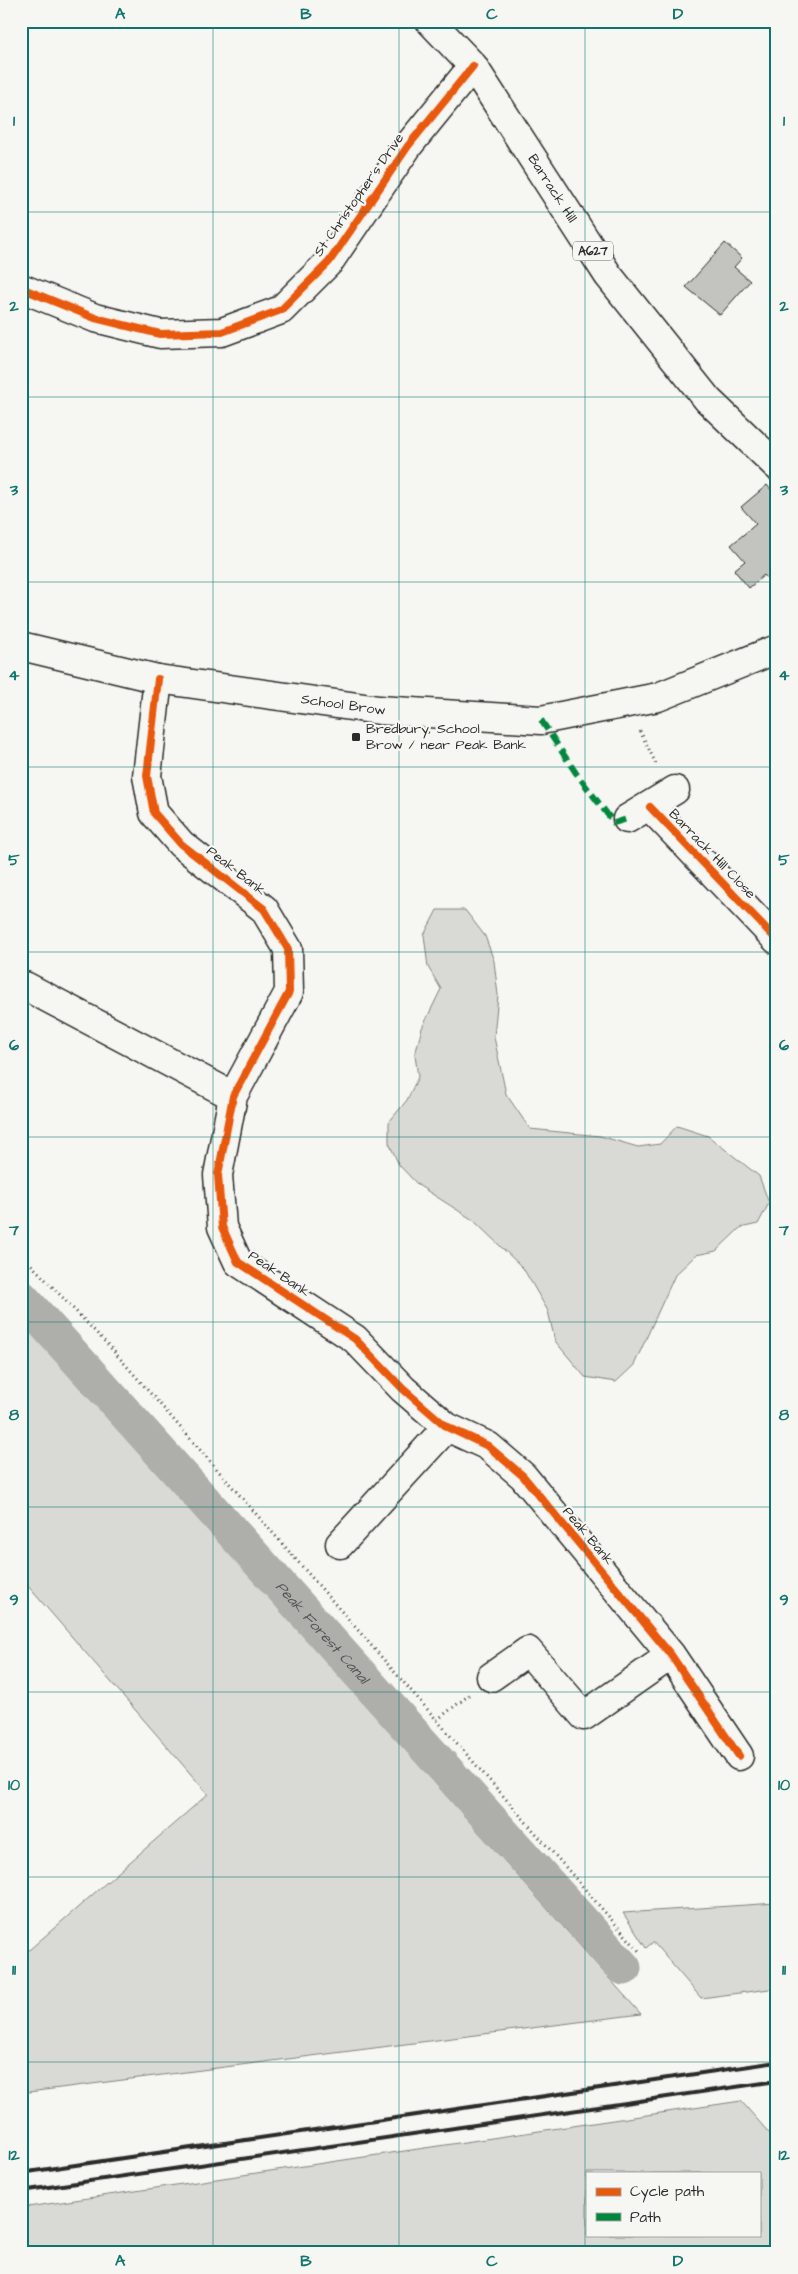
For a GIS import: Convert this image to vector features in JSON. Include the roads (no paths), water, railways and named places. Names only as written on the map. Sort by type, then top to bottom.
[{"type":"street","name":"Barrack Hill","points":[[430,21],[473,66],[608,275],[708,400],[777,466]]},
{"type":"street","name":"St Christopher's Drive","points":[[21,288],[95,318],[160,334],[222,332],[281,310],[329,262],[408,146],[473,66]]},
{"type":"street","name":"School Brow","points":[[21,646],[158,679],[378,710],[541,720],[658,697],[777,649]]},
{"type":"street","name":"Peak Bank","points":[[158,679],[146,776],[154,813],[181,844],[264,909],[288,948],[289,992],[233,1096],[218,1175],[222,1228],[238,1262],[355,1339],[403,1389],[447,1427],[488,1446],[522,1476],[671,1655],[739,1756]]},
{"type":"street","name":"Barrack Hill Close","points":[[675,790],[638,813],[777,940]]},
{"type":"street","points":[[25,986],[233,1096]]},
{"type":"street","points":[[340,1544],[447,1427]]},
{"type":"street","points":[[491,1677],[528,1651],[584,1716],[671,1655]]},
{"type":"waterway","name":"Peak Forest Canal","points":[[21,1297],[624,1968]]},
{"type":"railway","points":[[21,2173],[777,2062]]},
{"type":"railway","points":[[21,2191],[777,2081]]},
{"type":"place","name":"Bredbury, School Brow / near Peak Bank","points":[[356,737]]}]
